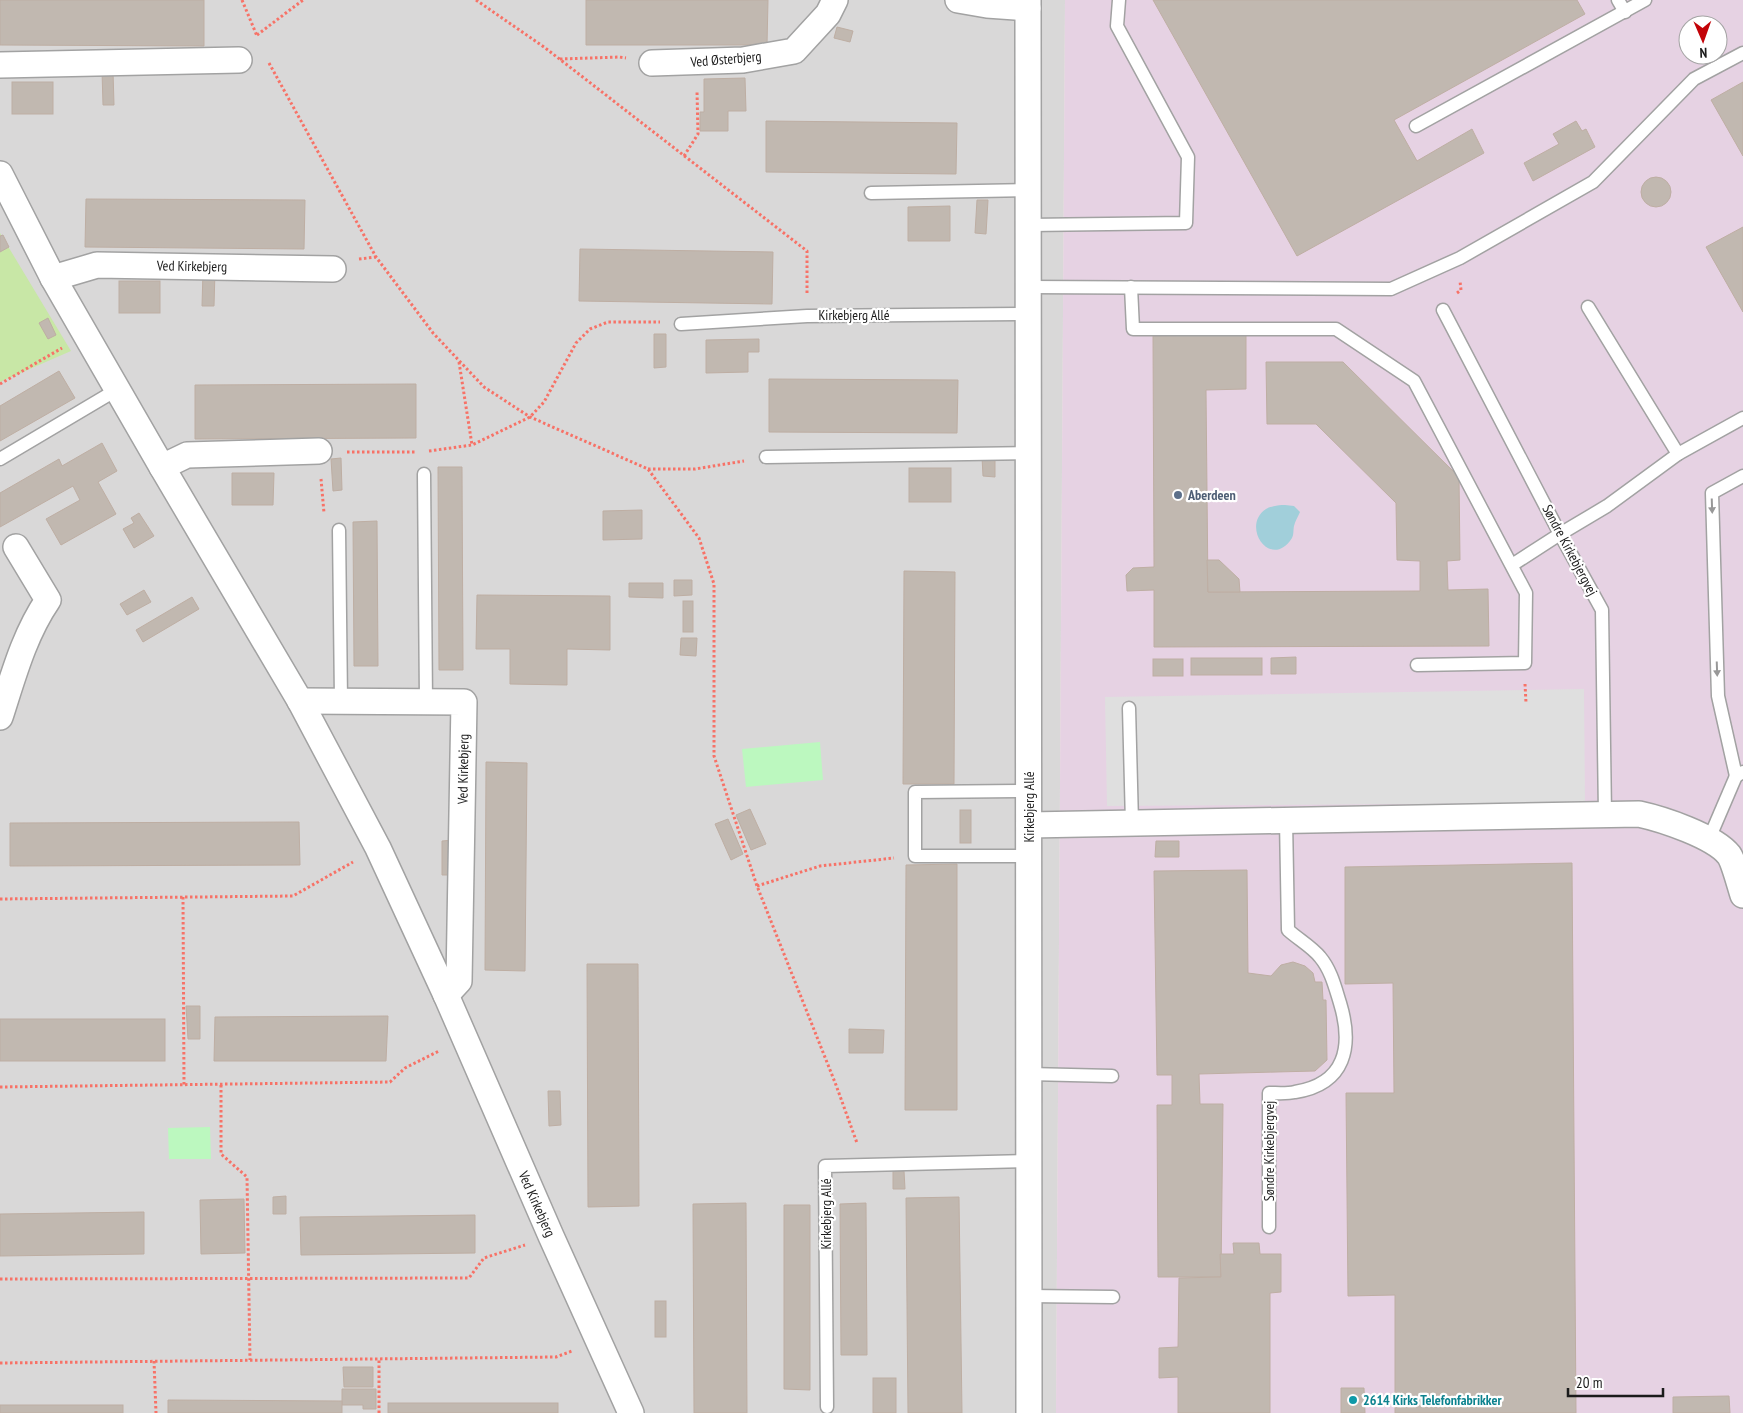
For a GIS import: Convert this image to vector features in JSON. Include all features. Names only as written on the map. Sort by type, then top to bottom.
[{"type":"street","name":"Ved Østerbjerg","points":[[652,63],[742,60],[794,50],[828,14],[835,0]]},
{"type":"street","points":[[958,0],[987,5],[1028,4]]},
{"type":"street","name":"Kirkebjerg Allé","points":[[1028,4],[1029,1413]]},
{"type":"street","points":[[0,64],[240,60]]},
{"type":"street","name":"Ved Kirkebjerg","points":[[0,174],[53,278],[300,702],[378,848],[446,994],[551,1236],[631,1413]]},
{"type":"street","name":"Ved Kirkebjerg","points":[[53,278],[97,264],[333,269]]},
{"type":"street","points":[[162,467],[187,455],[319,451]]},
{"type":"street","points":[[0,717],[26,641],[36,618],[48,600],[16,546]]},
{"type":"street","name":"Ved Kirkebjerg","points":[[300,702],[464,702],[459,982],[446,994]]},
{"type":"street","points":[[1029,825],[1639,814],[1658,818],[1736,852],[1743,895]]},
{"type":"lane","points":[[1029,225],[1186,223],[1188,157],[1117,26],[1119,0]]},
{"type":"lane","points":[[1416,126],[1621,6],[1645,0]]},
{"type":"lane","points":[[1029,287],[1391,289],[1460,258],[1593,182],[1694,79],[1743,52]]},
{"type":"lane","points":[[871,193],[1029,190]]},
{"type":"lane","points":[[1131,287],[1133,330],[1336,329],[1414,381],[1526,593],[1525,664],[1417,665]]},
{"type":"lane","points":[[1588,307],[1678,454]]},
{"type":"lane","name":"Søndre Kirkebjergvej","points":[[1444,310],[1560,534],[1602,610],[1605,814]]},
{"type":"lane","name":"Kirkebjerg Allé","points":[[681,324],[807,316],[1029,314]]},
{"type":"lane","points":[[0,459],[118,389]]},
{"type":"lane","points":[[1512,565],[1607,506],[1678,454],[1743,418]]},
{"type":"lane","points":[[766,457],[1028,453]]},
{"type":"lane","points":[[424,474],[426,702]]},
{"type":"lane","points":[[1709,839],[1740,774],[1718,696],[1712,493],[1743,476]]},
{"type":"lane","points":[[339,530],[341,701]]},
{"type":"lane","points":[[1129,708],[1132,823]]},
{"type":"lane","points":[[1029,791],[915,792],[915,856],[1029,856]]},
{"type":"lane","name":"Søndre Kirkebjergvej","points":[[1269,1226],[1269,1093],[1295,1092],[1326,1082],[1336,1072],[1342,1060],[1346,1036],[1342,1012],[1327,968],[1320,956],[1288,930],[1286,820]]},
{"type":"lane","points":[[1029,1074],[1112,1076]]},
{"type":"lane","name":"Kirkebjerg Allé","points":[[827,1407],[825,1166],[1029,1161]]},
{"type":"lane","points":[[1029,1296],[1113,1297]]},
{"type":"path","points":[[242,0],[260,42]]},
{"type":"path","points":[[257,35],[303,0]]},
{"type":"path","points":[[476,0],[559,59],[807,251],[807,316]]},
{"type":"path","points":[[266,57],[376,257],[433,333],[484,387],[530,417],[648,469],[694,469],[766,457]]},
{"type":"path","points":[[559,59],[619,57],[652,63]]},
{"type":"path","points":[[684,156],[698,134],[697,62]]},
{"type":"path","points":[[428,451],[472,445],[530,417],[544,402],[576,343],[590,330],[608,322],[668,322],[681,324]]},
{"type":"path","points":[[0,384],[87,334]]},
{"type":"path","points":[[459,361],[472,445]]},
{"type":"path","points":[[339,530],[324,518],[319,451],[419,452]]},
{"type":"path","points":[[648,469],[699,538],[714,584],[714,756],[757,886],[836,1085],[864,1164]]},
{"type":"path","points":[[0,899],[293,896],[378,848]]},
{"type":"path","points":[[757,886],[820,866],[915,856]]},
{"type":"path","points":[[183,897],[184,1085]]},
{"type":"path","points":[[0,1087],[390,1082],[404,1068],[466,1039]]},
{"type":"path","points":[[221,1085],[221,1154],[247,1178],[250,1360]]},
{"type":"path","points":[[0,1279],[469,1278],[484,1258],[551,1236]]},
{"type":"path","points":[[0,1363],[556,1357],[598,1341]]},
{"type":"path","points":[[379,1359],[379,1413]]},
{"type":"path","points":[[154,1361],[156,1413]]},
{"type":"shaded area","points":[[0,0],[1065,0],[1056,1413],[0,1413]]},
{"type":"shaded area","points":[[1065,0],[1743,0],[1743,1413],[1056,1413]]},
{"type":"shaded area","points":[[1584,689],[1585,803],[1107,806],[1105,697]]},
{"type":"green space","points":[[0,233],[71,351],[0,382]]},
{"type":"green space","points":[[820,742],[823,780],[746,787],[742,749]]},
{"type":"green space","points":[[210,1127],[211,1159],[169,1159],[168,1128]]},
{"type":"water","points":[[1285,505],[1294,506],[1300,512],[1294,524],[1293,537],[1284,547],[1275,550],[1268,548],[1261,542],[1257,534],[1256,525],[1259,516],[1268,508]]},
{"type":"building","points":[[0,0],[204,0],[204,46],[0,45]]},
{"type":"building","points":[[586,0],[768,0],[767,45],[586,45]]},
{"type":"building","points":[[1153,0],[1577,0],[1585,14],[1394,120],[1417,161],[1472,129],[1484,153],[1297,256]]},
{"type":"building","points":[[837,27],[853,31],[850,42],[834,38]]},
{"type":"building","points":[[102,71],[113,71],[114,105],[103,105]]},
{"type":"building","points":[[745,78],[746,111],[728,111],[728,131],[700,131],[700,112],[704,112],[704,79]]},
{"type":"building","points":[[12,82],[53,82],[53,114],[12,114]]},
{"type":"building","points":[[1743,82],[1743,156],[1711,100]]},
{"type":"building","points":[[766,121],[957,123],[956,174],[766,172]]},
{"type":"building","points":[[1576,121],[1582,131],[1586,129],[1595,147],[1533,181],[1524,163],[1559,144],[1553,134]]},
{"type":"building","points":[[1656,177],[1662,178],[1670,186],[1670,198],[1662,206],[1656,207],[1650,206],[1642,198],[1641,192],[1642,186],[1650,178]]},
{"type":"building","points":[[86,199],[305,200],[304,249],[85,247]]},
{"type":"building","points":[[977,200],[988,200],[986,234],[975,233]]},
{"type":"building","points":[[950,206],[950,241],[908,241],[908,207]]},
{"type":"building","points":[[1743,227],[1743,312],[1706,247]]},
{"type":"building","points":[[3,235],[9,247],[0,252],[0,236]]},
{"type":"building","points":[[580,249],[773,252],[772,304],[579,301]]},
{"type":"building","points":[[203,271],[215,271],[214,306],[202,306]]},
{"type":"building","points":[[119,281],[160,281],[160,313],[119,313]]},
{"type":"building","points":[[48,318],[56,335],[48,339],[39,323]]},
{"type":"building","points":[[654,334],[666,334],[666,367],[654,368]]},
{"type":"building","points":[[1246,334],[1246,389],[1206,390],[1208,592],[1420,591],[1420,561],[1397,560],[1396,503],[1316,424],[1267,424],[1266,362],[1343,362],[1459,477],[1460,560],[1447,561],[1448,590],[1488,589],[1489,646],[1154,647],[1154,590],[1127,591],[1126,575],[1133,568],[1154,567],[1153,336]]},
{"type":"building","points":[[759,339],[759,352],[748,352],[748,372],[706,373],[706,340]]},
{"type":"building","points":[[59,371],[75,398],[0,441],[0,406]]},
{"type":"building","points":[[769,379],[958,380],[957,433],[769,432]]},
{"type":"building","points":[[416,384],[416,438],[195,439],[195,385]]},
{"type":"building","points":[[102,443],[117,471],[98,482],[116,514],[61,545],[46,519],[80,500],[73,486],[0,527],[0,493],[59,459],[62,466]]},
{"type":"building","points":[[982,457],[995,458],[995,477],[983,476]]},
{"type":"building","points":[[341,458],[342,490],[333,491],[331,459]]},
{"type":"building","points":[[438,467],[462,467],[463,670],[439,670]]},
{"type":"building","points":[[909,468],[951,468],[951,502],[909,502]]},
{"type":"building","points":[[232,473],[274,473],[273,505],[232,505]]},
{"type":"building","points":[[642,510],[642,539],[603,540],[603,511]]},
{"type":"building","points":[[139,513],[154,536],[134,548],[123,529],[134,523],[131,518]]},
{"type":"building","points":[[377,521],[378,666],[354,666],[353,522]]},
{"type":"building","points":[[1207,560],[1219,560],[1239,579],[1240,592],[1208,592]]},
{"type":"building","points":[[904,571],[955,572],[954,784],[903,784]]},
{"type":"building","points":[[674,580],[692,580],[692,595],[674,596]]},
{"type":"building","points":[[629,583],[663,583],[663,598],[629,597]]},
{"type":"building","points":[[144,590],[151,602],[127,615],[120,604]]},
{"type":"building","points":[[477,595],[610,596],[610,650],[567,649],[567,685],[510,684],[510,649],[476,649]]},
{"type":"building","points":[[192,597],[199,609],[143,642],[136,630]]},
{"type":"building","points":[[683,601],[693,601],[693,632],[683,632]]},
{"type":"building","points":[[681,638],[697,638],[696,656],[680,655]]},
{"type":"building","points":[[1296,657],[1296,674],[1271,674],[1271,658]]},
{"type":"building","points":[[1191,658],[1262,658],[1262,675],[1191,675]]},
{"type":"building","points":[[1153,659],[1183,659],[1183,676],[1153,676]]},
{"type":"building","points":[[486,762],[527,763],[525,971],[485,970]]},
{"type":"building","points":[[750,809],[766,844],[751,850],[736,815]]},
{"type":"building","points":[[960,810],[971,810],[971,843],[960,843]]},
{"type":"building","points":[[728,819],[743,854],[731,860],[715,824]]},
{"type":"building","points":[[299,822],[300,865],[10,866],[10,823]]},
{"type":"building","points":[[454,840],[454,875],[442,875],[442,841]]},
{"type":"building","points":[[1156,841],[1179,841],[1179,857],[1155,857]]},
{"type":"building","points":[[1572,863],[1576,1413],[1395,1413],[1395,1295],[1348,1296],[1346,1093],[1394,1093],[1393,983],[1345,984],[1345,867]]},
{"type":"building","points":[[957,864],[957,1110],[905,1110],[906,865]]},
{"type":"building","points":[[1247,870],[1248,973],[1271,976],[1281,965],[1293,962],[1305,966],[1313,973],[1315,982],[1322,982],[1323,1000],[1326,1000],[1327,1060],[1315,1071],[1199,1074],[1200,1104],[1223,1104],[1221,1277],[1158,1277],[1157,1105],[1172,1105],[1172,1075],[1157,1075],[1154,871]]},
{"type":"building","points":[[587,964],[638,964],[639,1206],[588,1207]]},
{"type":"building","points":[[186,1006],[200,1006],[200,1039],[188,1039]]},
{"type":"building","points":[[388,1016],[386,1061],[214,1061],[215,1017]]},
{"type":"building","points":[[0,1019],[165,1019],[165,1061],[0,1061]]},
{"type":"building","points":[[849,1029],[884,1030],[883,1053],[849,1053]]},
{"type":"building","points":[[548,1091],[560,1091],[561,1125],[549,1126]]},
{"type":"building","points":[[893,1171],[904,1171],[905,1189],[893,1189]]},
{"type":"building","points":[[286,1196],[286,1214],[273,1214],[273,1197]]},
{"type":"building","points":[[959,1197],[962,1413],[908,1413],[906,1198]]},
{"type":"building","points":[[244,1199],[245,1253],[201,1254],[200,1200]]},
{"type":"building","points":[[746,1203],[747,1413],[694,1413],[693,1204]]},
{"type":"building","points":[[866,1203],[867,1355],[841,1355],[840,1204]]},
{"type":"building","points":[[784,1205],[810,1205],[810,1390],[784,1389]]},
{"type":"building","points":[[144,1212],[144,1254],[0,1256],[0,1214]]},
{"type":"building","points":[[475,1215],[475,1253],[301,1255],[300,1217]]},
{"type":"building","points":[[1233,1243],[1259,1243],[1260,1254],[1281,1254],[1281,1292],[1270,1293],[1270,1413],[1178,1413],[1178,1377],[1159,1378],[1159,1348],[1178,1347],[1179,1278],[1221,1277],[1220,1254],[1234,1254]]},
{"type":"building","points":[[655,1301],[666,1301],[666,1337],[655,1337]]},
{"type":"building","points":[[343,1367],[373,1367],[373,1387],[344,1387]]},
{"type":"building","points":[[873,1378],[896,1378],[896,1413],[873,1413]]},
{"type":"building","name":"2614 Kirks Telefonfabrikker","points":[[1341,1388],[1364,1388],[1365,1413],[1341,1413]]},
{"type":"building","points":[[342,1389],[376,1389],[376,1409],[363,1409],[363,1405],[342,1405]]},
{"type":"building","points":[[1729,1396],[1730,1413],[1673,1413],[1673,1397]]},
{"type":"building","points":[[168,1400],[342,1401],[342,1413],[168,1413]]},
{"type":"building","points":[[388,1403],[558,1403],[558,1413],[388,1413]]},
{"type":"building","points":[[0,1405],[123,1405],[123,1413],[0,1413]]},
{"type":"place","name":"Aberdeen","points":[[1178,495]]},
{"type":"place","name":"2614 Kirks Telefonfabrikker","points":[[1353,1400]]}]
